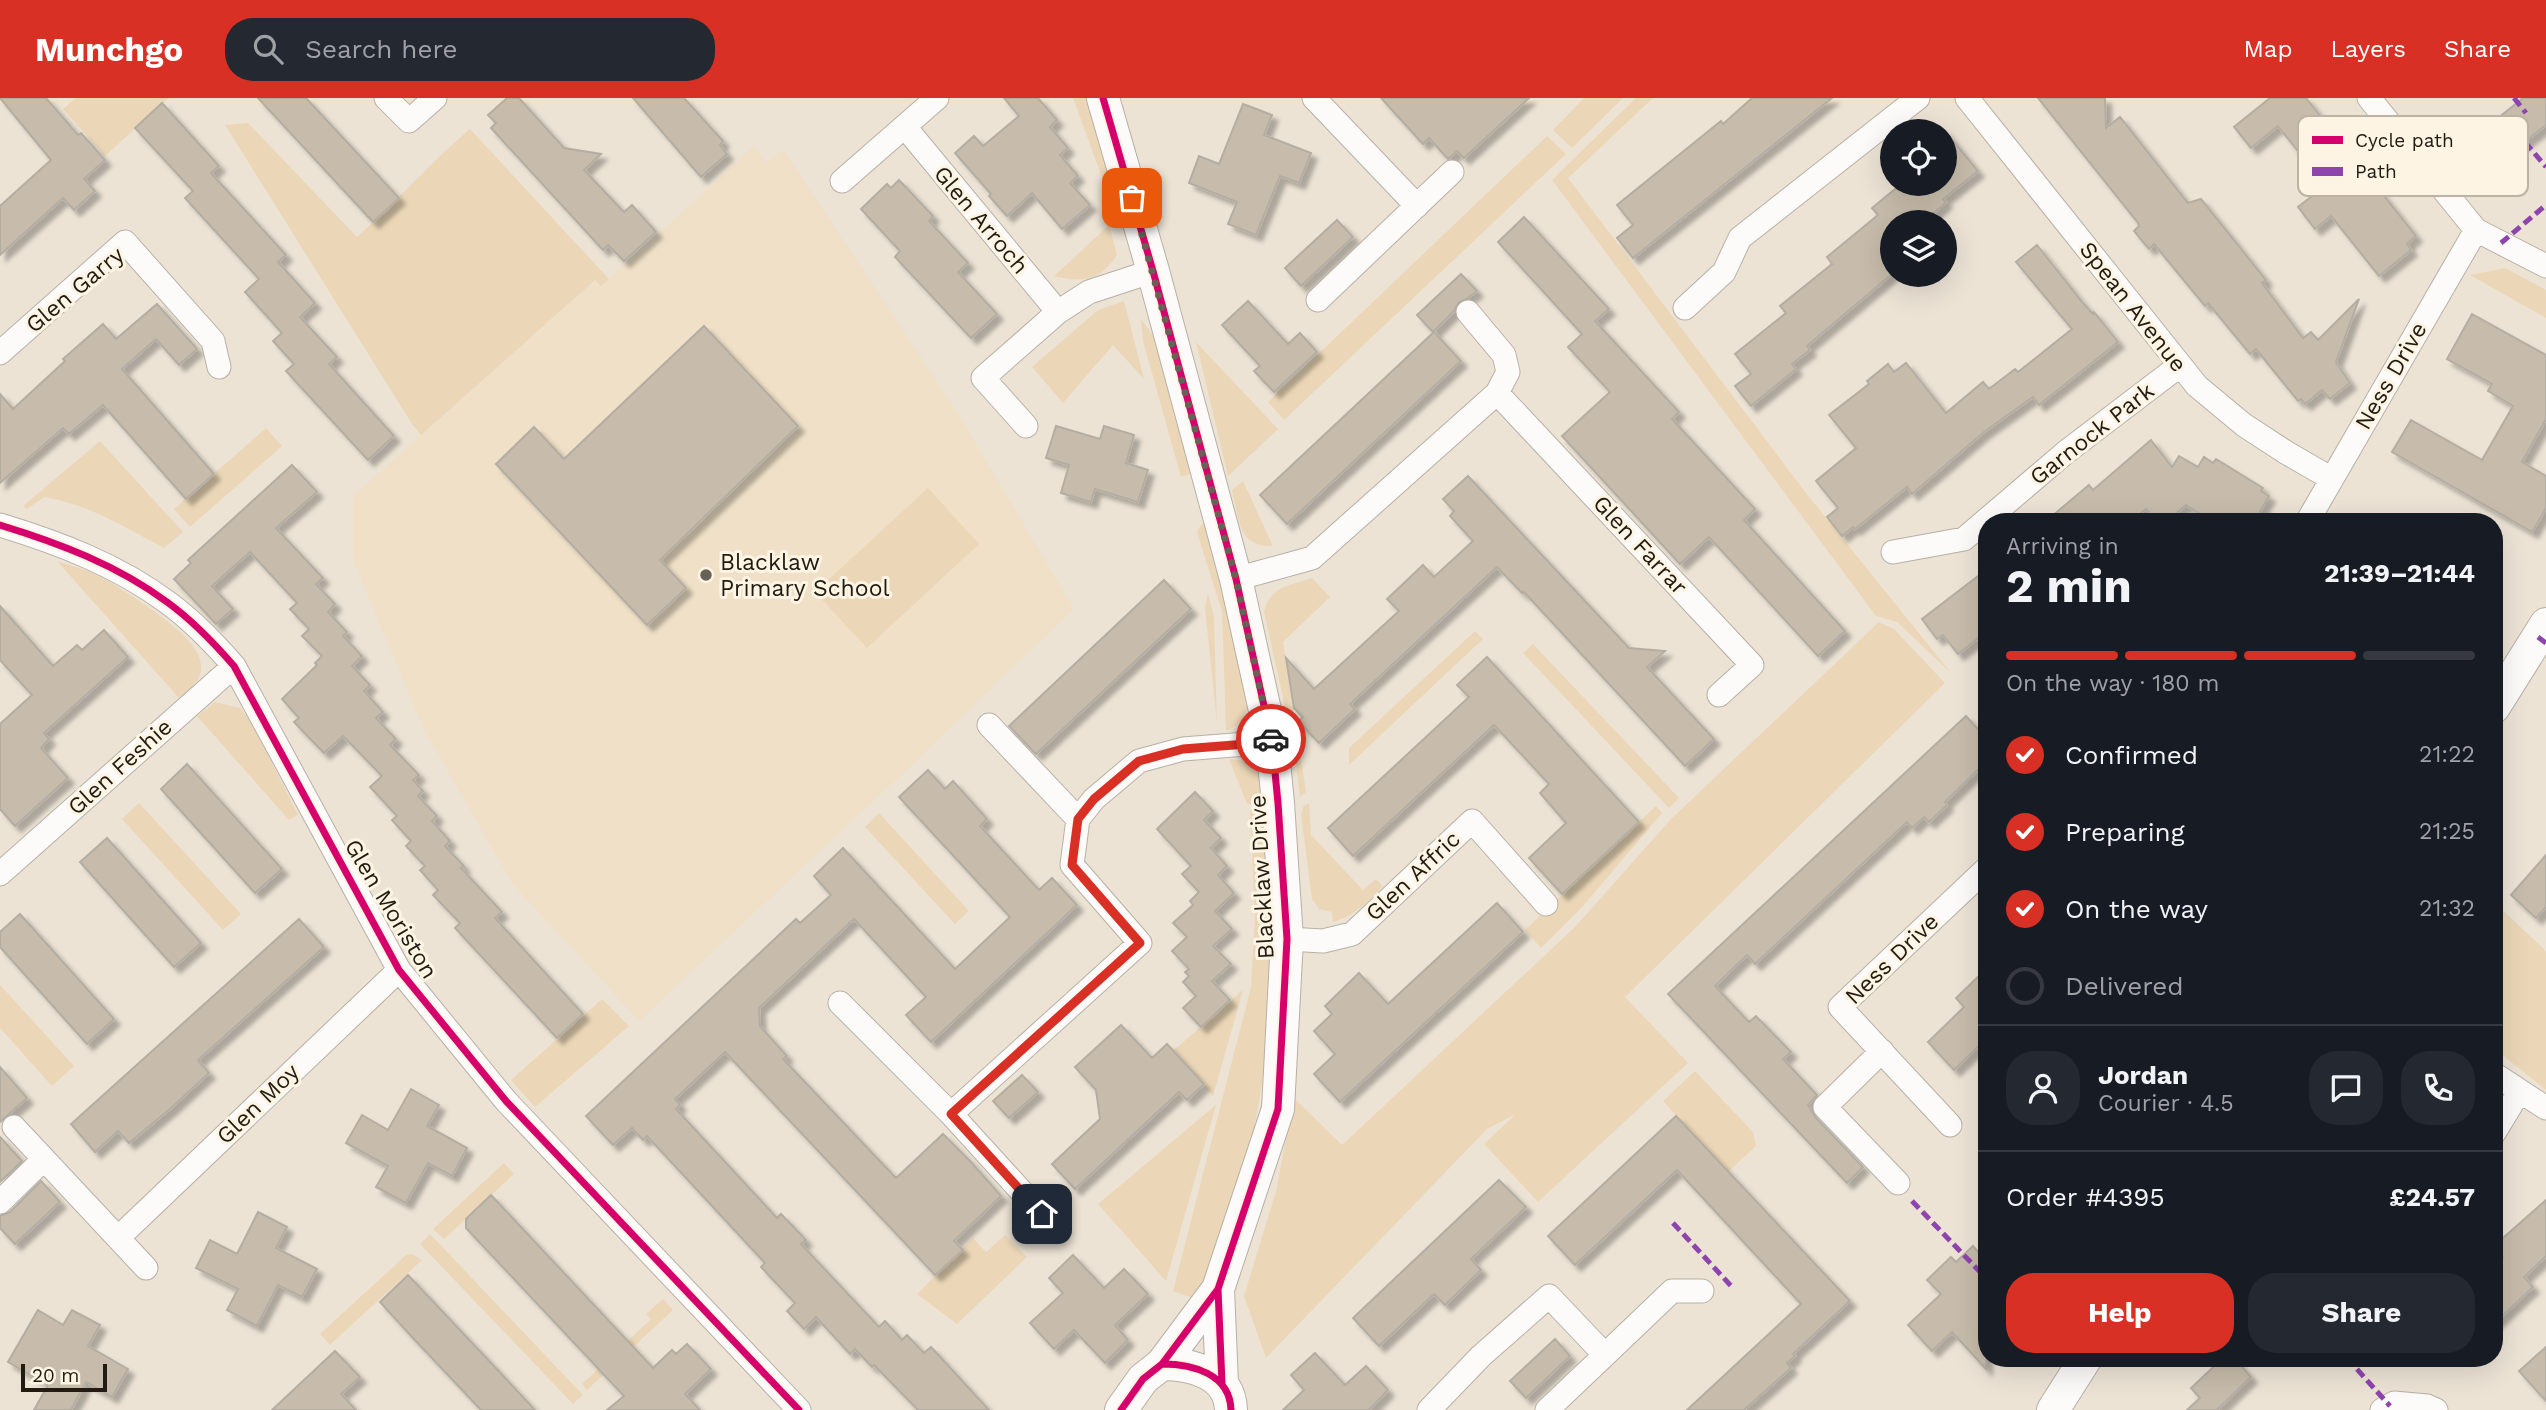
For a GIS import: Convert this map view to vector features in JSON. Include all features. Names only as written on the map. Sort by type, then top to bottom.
[{"type":"street","points":[[386,98],[409,121],[435,98]]},
{"type":"street","points":[[842,181],[936,98]]},
{"type":"street","points":[[1314,98],[1417,206]]},
{"type":"street","points":[[1685,308],[1724,272],[1740,238],[1918,98]]},
{"type":"street","name":"Spean Avenue","points":[[1967,98],[2197,386],[2244,425],[2332,479]]},
{"type":"street","name":"Blacklaw Drive","points":[[1109,99],[1236,579],[1272,742],[1279,803],[1287,939],[1278,1109],[1217,1289],[1162,1364],[1143,1378],[1121,1410]]},
{"type":"street","points":[[2373,100],[2386,116]]},
{"type":"street","name":"Glen Arroch","points":[[905,127],[1058,312]]},
{"type":"street","points":[[1318,300],[1452,172]]},
{"type":"street","points":[[2449,196],[2476,230],[2546,266]]},
{"type":"street","name":"Ness Drive","points":[[2312,513],[2476,230]]},
{"type":"street","name":"Glen Garry","points":[[0,353],[125,242],[213,341],[219,367]]},
{"type":"street","points":[[1026,426],[983,378],[1058,312],[1089,292],[1153,271]]},
{"type":"street","points":[[1236,579],[1312,558],[1497,393],[1508,372],[1504,355],[1468,312]]},
{"type":"street","name":"Garnock Park","points":[[1994,513],[2066,452],[2179,366]]},
{"type":"street","name":"Glen Farrar","points":[[1497,393],[1752,665],[1719,695]]},
{"type":"street","name":"Glen Moriston","points":[[0,525],[46,539],[98,560],[167,602],[210,639],[233,666],[399,970],[506,1101],[788,1406]]},
{"type":"street","name":"Garnock Park","points":[[1893,552],[1964,539],[1978,527]]},
{"type":"street","points":[[2503,693],[2546,624]]},
{"type":"street","name":"Glen Feshie","points":[[2,867],[233,666]]},
{"type":"street","points":[[989,725],[1078,819]]},
{"type":"street","points":[[951,1114],[1140,943],[1072,865],[1078,819],[1094,799],[1139,761],[1183,749],[1272,742]]},
{"type":"street","name":"Glen Affric","points":[[1287,939],[1323,941],[1352,934],[1472,821],[1546,904]]},
{"type":"street","name":"Ness Drive","points":[[1951,1125],[1840,1007],[1978,877]]},
{"type":"street","name":"Glen Moy","points":[[118,1238],[399,970]]},
{"type":"street","points":[[840,1003],[951,1114],[1042,1214]]},
{"type":"street","points":[[1882,1051],[1825,1107],[1898,1183]]},
{"type":"street","points":[[2503,1080],[2546,1108]]},
{"type":"street","points":[[2503,1118],[2519,1092]]},
{"type":"street","points":[[14,1127],[146,1268]]},
{"type":"street","points":[[0,1202],[44,1160]]},
{"type":"street","name":"Blacklaw Drive","points":[[1217,1289],[1230,1401]]},
{"type":"street","points":[[1547,1410],[1672,1291],[1702,1291]]},
{"type":"street","points":[[1429,1410],[1480,1356],[1549,1296],[1605,1355]]},
{"type":"street","points":[[1162,1364],[1184,1364],[1205,1371],[1230,1401]]},
{"type":"street","points":[[2053,1410],[2080,1367]]},
{"type":"street","points":[[2382,1410],[2394,1403],[2427,1406],[2436,1410]]},
{"type":"shaded area","points":[[76,98],[169,98],[105,156],[63,109]]},
{"type":"shaded area","points":[[1073,98],[1087,98],[1122,215],[1117,218]]},
{"type":"shaded area","points":[[1584,98],[1623,98],[1572,148],[1553,130]]},
{"type":"shaded area","points":[[1636,98],[1653,98],[1568,178],[1806,493],[1951,673],[1897,622],[1876,616],[1552,180]]},
{"type":"shaded area","points":[[248,123],[357,237],[470,129],[609,279],[601,286],[595,280],[421,435],[225,125]]},
{"type":"shaded area","points":[[1547,136],[1566,154],[1284,420],[1268,402]]},
{"type":"shaded area","name":"Blacklaw Primary School","points":[[754,146],[766,162],[784,150],[959,415],[1074,609],[639,1021],[512,883],[424,730],[353,560],[353,496],[595,280],[601,285],[609,279]]},
{"type":"shaded area","points":[[1109,225],[1117,255],[1111,264],[1090,278],[1054,276]]},
{"type":"shaded area","points":[[2505,268],[2546,290],[2546,318],[2470,275]]},
{"type":"shaded area","points":[[1124,301],[1144,379],[1113,345],[1063,403],[1032,367],[1098,310]]},
{"type":"shaded area","points":[[1141,319],[1155,338],[1192,473],[1181,477],[1143,341]]},
{"type":"shaded area","points":[[1196,342],[1278,429],[1228,476]]},
{"type":"shaded area","points":[[266,428],[282,446],[190,527],[174,509]]},
{"type":"shaded area","points":[[100,441],[183,532],[164,548],[106,518],[60,500],[44,497],[27,509],[23,506]]},
{"type":"shaded area","points":[[1243,481],[1273,546],[1252,542],[1242,529],[1232,490]]},
{"type":"shaded area","points":[[928,488],[979,544],[867,648],[815,592]]},
{"type":"shaded area","points":[[1205,521],[1250,699],[1242,719],[1226,731],[1222,611],[1197,533]]},
{"type":"shaded area","points":[[57,561],[107,581],[178,630],[189,640],[200,658],[201,672],[194,685],[179,698]]},
{"type":"shaded area","points":[[1312,578],[1330,597],[1283,642],[1306,792],[1300,797],[1294,747],[1264,612],[1276,592],[1288,585]]},
{"type":"shaded area","points":[[1208,593],[1214,617],[1217,724],[1205,608]]},
{"type":"shaded area","points":[[1879,622],[1894,629],[1945,683],[1625,997],[1688,1063],[1538,1202],[1484,1144],[1516,1114],[1487,1129],[1266,1358],[1244,1296],[1276,1191],[1294,1098],[1342,1145],[1575,927],[1671,819]]},
{"type":"shaded area","points":[[1475,631],[1483,639],[1349,765],[1349,748]]},
{"type":"shaded area","points":[[1533,644],[1679,798],[1669,808],[1523,653]]},
{"type":"shaded area","points":[[215,702],[240,708],[252,723],[298,815],[289,820],[197,716]]},
{"type":"shaded area","points":[[1229,759],[1240,760],[1259,770],[1265,802],[1247,804]]},
{"type":"shaded area","points":[[139,803],[241,914],[223,930],[122,819]]},
{"type":"shaded area","points":[[1309,803],[1311,835],[1363,890],[1376,879],[1383,886],[1355,912],[1333,922],[1332,912],[1319,909],[1312,899],[1301,815],[1303,807]]},
{"type":"shaded area","points":[[1656,806],[1662,813],[1584,905],[1541,948],[1525,930]]},
{"type":"shaded area","points":[[1250,810],[1266,810],[1274,921],[1270,1018],[1259,1102],[1241,1185],[1216,1262],[1195,1299],[1173,1291],[1251,987],[1255,916]]},
{"type":"shaded area","points":[[879,813],[969,911],[955,924],[865,827]]},
{"type":"shaded area","points":[[2503,910],[2546,951],[2546,1090],[2503,1055]]},
{"type":"shaded area","points":[[0,985],[74,1066],[52,1086],[0,1028]]},
{"type":"shaded area","points":[[1243,990],[1213,1096],[1173,1051]]},
{"type":"shaded area","points":[[602,999],[629,1026],[535,1107],[511,1080]]},
{"type":"shaded area","points":[[1695,1071],[1753,1132],[1756,1146],[1728,1172],[1663,1101]]},
{"type":"shaded area","points":[[1216,1105],[1166,1281],[1098,1204]]},
{"type":"shaded area","points":[[504,1163],[514,1174],[444,1239],[433,1229]]},
{"type":"shaded area","points":[[430,1234],[583,1395],[573,1404],[420,1244]]},
{"type":"shaded area","points":[[1005,1235],[1027,1257],[957,1324],[917,1294],[973,1238],[986,1252]]},
{"type":"shaded area","points":[[412,1254],[422,1260],[330,1345],[320,1334],[406,1255]]},
{"type":"shaded area","points":[[663,1299],[673,1310],[587,1390],[582,1384],[651,1319],[646,1314]]},
{"type":"building","points":[[0,98],[46,98],[78,135],[81,133],[105,160],[84,179],[95,191],[74,210],[63,198],[0,255],[0,206],[51,160]]},
{"type":"building","points":[[258,98],[306,98],[399,198],[373,222]]},
{"type":"building","points":[[507,98],[519,98],[564,148],[601,154],[584,170],[624,212],[632,205],[656,232],[624,261],[608,245],[603,250],[491,128],[496,123],[488,115]]},
{"type":"building","points":[[633,98],[684,98],[723,141],[720,145],[727,154],[701,177]]},
{"type":"building","points":[[1004,98],[1038,98],[1057,120],[1050,127],[1068,148],[1060,155],[1078,176],[1070,183],[1090,205],[1062,229],[1032,193],[1007,216],[955,153],[974,136],[983,146],[1019,116]]},
{"type":"building","points":[[1381,98],[1529,98],[1464,158],[1457,151],[1448,159],[1429,138],[1423,144]]},
{"type":"building","points":[[1752,98],[1832,98],[1633,258],[1617,238],[1633,225],[1617,205],[1721,121],[1723,124]]},
{"type":"building","points":[[2038,98],[2105,98],[2106,128],[2120,117],[2188,203],[2201,199],[2266,280],[2262,283],[2303,338],[2311,332],[2318,340],[2359,299],[2336,362],[2350,383],[2330,399],[2322,390],[2305,404],[2301,399],[2298,401],[2256,349],[2250,354],[2208,303],[2205,306],[2154,244],[2149,249],[2134,231],[2139,226],[2138,223]]},
{"type":"building","points":[[2270,98],[2306,98],[2320,116],[2298,116],[2298,152],[2278,126],[2251,148],[2234,127]]},
{"type":"building","points":[[2523,98],[2546,98],[2546,125],[2528,139],[2528,116],[2501,116]]},
{"type":"building","points":[[162,103],[219,166],[211,173],[286,255],[278,262],[315,303],[300,317],[337,357],[329,364],[394,436],[368,460],[286,371],[294,364],[273,341],[282,333],[245,292],[259,279],[185,198],[193,191],[135,128]]},
{"type":"building","points":[[1243,104],[1272,115],[1264,135],[1311,153],[1299,183],[1280,176],[1256,235],[1228,224],[1237,202],[1189,183],[1199,156],[1219,164]]},
{"type":"building","points":[[1957,146],[1978,171],[1957,188]]},
{"type":"building","points":[[899,180],[933,216],[929,221],[968,263],[958,272],[997,314],[971,338],[895,257],[900,251],[861,209],[887,184],[891,188]]},
{"type":"building","points":[[1886,196],[1947,196],[1943,199],[1946,202],[1937,210],[1880,210],[1880,284],[1807,346],[1810,350],[1792,364],[1796,369],[1751,406],[1735,386],[1751,374],[1735,354],[1786,313],[1780,306],[1832,264],[1827,257],[1878,215],[1872,208]]},
{"type":"building","points":[[2312,196],[2384,196],[2416,236],[2407,244],[2411,250],[2379,276],[2331,216],[2315,229],[2298,207]]},
{"type":"building","points":[[1524,217],[1609,309],[1595,321],[1679,412],[1672,419],[1755,509],[1744,520],[1845,631],[1818,656],[1709,537],[1680,564],[1562,436],[1610,392],[1568,347],[1582,334],[1498,242]]},
{"type":"building","points":[[1337,220],[1353,237],[1301,286],[1285,268]]},
{"type":"building","points":[[2037,245],[2118,342],[2039,405],[2033,397],[1984,432],[1912,494],[1907,487],[1855,529],[1853,527],[1842,536],[1827,517],[1838,508],[1816,481],[1856,448],[1829,415],[1869,384],[1867,381],[1888,364],[1894,372],[1906,363],[1946,413],[1983,382],[1989,389],[2015,369],[2018,372],[2072,329],[2016,262]]},
{"type":"building","points":[[1461,274],[1477,291],[1459,302],[1454,311],[1433,332],[1417,315]]},
{"type":"building","points":[[1248,301],[1288,344],[1300,333],[1317,352],[1274,392],[1254,371],[1260,366],[1222,325]]},
{"type":"building","points":[[157,304],[197,349],[179,365],[156,339],[122,369],[214,474],[186,499],[103,405],[69,434],[63,428],[0,483],[0,394],[13,409],[103,324],[116,339]]},
{"type":"building","points":[[2472,314],[2546,355],[2546,419],[2522,462],[2546,476],[2546,508],[2532,532],[2503,513],[2392,452],[2411,420],[2482,460],[2513,406],[2488,391],[2492,384],[2447,359]]},
{"type":"building","points":[[704,326],[798,426],[660,560],[686,588],[647,625],[496,464],[534,427],[564,459]]},
{"type":"building","points":[[1434,332],[1461,361],[1287,524],[1260,495]]},
{"type":"building","points":[[1056,426],[1100,439],[1104,426],[1134,435],[1126,463],[1148,470],[1138,502],[1095,489],[1091,502],[1061,493],[1069,465],[1046,458]]},
{"type":"building","points":[[2151,440],[2172,467],[2179,456],[2198,467],[2204,457],[2213,463],[2216,459],[2263,488],[2261,491],[2269,496],[2259,513],[2198,513],[2186,505],[2177,513],[2149,513],[2146,509],[2141,513],[2056,513],[2089,485],[2093,490]]},
{"type":"building","points":[[292,465],[317,492],[276,528],[323,578],[316,584],[335,604],[328,612],[347,632],[343,636],[362,656],[352,666],[370,685],[364,691],[383,712],[376,718],[396,739],[390,745],[419,775],[413,780],[423,791],[418,796],[437,816],[432,821],[450,841],[445,846],[464,866],[461,868],[502,912],[495,918],[583,1014],[557,1038],[455,928],[460,923],[433,895],[438,890],[420,870],[425,866],[406,846],[411,841],[392,820],[397,816],[370,787],[382,776],[343,736],[324,753],[294,722],[299,718],[282,699],[317,665],[315,663],[322,656],[302,636],[309,629],[290,609],[297,603],[250,552],[212,586],[233,609],[216,624],[174,579],[191,563],[188,560]]},
{"type":"building","points":[[1468,476],[1629,648],[1665,651],[1647,667],[1714,739],[1685,766],[1524,592],[1497,567],[1350,704],[1355,709],[1319,743],[1298,721],[1303,717],[1294,708],[1286,658],[1314,689],[1399,611],[1387,599],[1423,565],[1434,577],[1473,541],[1450,516],[1454,511],[1443,499]]},
{"type":"building","points":[[1978,576],[1978,638],[1958,654],[1943,635],[1937,639],[1922,619]]},
{"type":"building","points":[[1164,580],[1191,609],[1036,754],[1009,726]]},
{"type":"building","points":[[0,606],[53,666],[77,645],[82,650],[104,630],[128,657],[44,733],[49,739],[41,748],[68,778],[15,826],[0,809],[0,724],[32,695],[0,660]]},
{"type":"building","points":[[1487,657],[1639,822],[1562,894],[1529,858],[1566,823],[1540,793],[1549,784],[1494,725],[1353,856],[1328,828],[1469,697],[1457,685]]},
{"type":"building","points":[[1966,716],[1978,729],[1978,770],[1945,802],[1947,805],[1929,822],[1924,817],[1912,828],[1907,822],[1755,964],[1747,955],[1715,986],[1749,1022],[1756,1016],[1791,1052],[1783,1059],[1817,1095],[1808,1105],[1815,1117],[1863,1167],[1847,1183],[1668,994]]},
{"type":"building","points":[[187,764],[282,869],[255,893],[161,789]]},
{"type":"building","points":[[928,770],[945,789],[953,781],[987,819],[980,826],[1039,890],[1052,878],[1077,905],[931,1042],[906,1015],[926,997],[854,919],[759,1008],[760,1026],[787,1056],[783,1059],[896,1178],[943,1134],[970,1161],[1001,1196],[954,1241],[963,1250],[935,1275],[725,1052],[675,1099],[680,1105],[676,1109],[777,1218],[781,1214],[806,1240],[801,1244],[879,1327],[885,1321],[902,1340],[907,1335],[924,1353],[931,1347],[989,1410],[918,1410],[855,1349],[850,1354],[816,1317],[804,1329],[787,1311],[795,1303],[761,1267],[765,1263],[647,1136],[643,1140],[632,1128],[613,1145],[586,1116],[796,919],[800,923],[831,895],[814,876],[843,848],[955,969],[1010,917],[899,797]]},
{"type":"building","points":[[1195,792],[1213,811],[1204,820],[1221,838],[1211,848],[1227,866],[1218,875],[1234,893],[1215,911],[1232,929],[1213,946],[1231,964],[1212,981],[1230,1000],[1201,1027],[1183,1008],[1196,996],[1183,982],[1189,976],[1185,972],[1189,969],[1172,951],[1187,937],[1173,923],[1193,905],[1190,901],[1199,892],[1182,874],[1191,866],[1157,829]]},
{"type":"building","points":[[107,838],[201,943],[174,967],[80,862]]},
{"type":"building","points":[[2546,855],[2546,907],[2536,918],[2511,895]]},
{"type":"building","points":[[1497,903],[1523,932],[1340,1102],[1314,1074],[1335,1054],[1314,1031],[1332,1014],[1325,1006],[1359,973],[1388,1004]]},
{"type":"building","points":[[20,914],[114,1019],[87,1044],[0,947],[0,932]]},
{"type":"building","points":[[299,919],[324,947],[198,1060],[209,1073],[170,1109],[129,1143],[118,1131],[95,1152],[71,1124]]},
{"type":"building","points":[[1978,977],[1978,1047],[1954,1070],[1928,1042],[1964,1007],[1956,998]]},
{"type":"building","points":[[1121,1025],[1152,1058],[1167,1044],[1204,1084],[1187,1100],[1179,1092],[1075,1189],[1052,1164],[1100,1119],[1096,1090],[1075,1067]]},
{"type":"building","points":[[0,1067],[27,1098],[0,1122]]},
{"type":"building","points":[[1022,1075],[1038,1092],[1009,1118],[993,1101]]},
{"type":"building","points":[[411,1089],[439,1105],[427,1126],[467,1148],[452,1176],[428,1163],[406,1203],[376,1187],[388,1166],[346,1143],[362,1115],[388,1130]]},
{"type":"building","points":[[1676,1116],[1850,1301],[1793,1354],[1795,1356],[1787,1363],[1791,1368],[1744,1410],[1687,1410],[1801,1304],[1677,1170],[1575,1265],[1548,1236]]},
{"type":"building","points":[[0,1137],[22,1161],[0,1182]]},
{"type":"building","points":[[1499,1180],[1526,1207],[1471,1259],[1481,1270],[1445,1305],[1434,1294],[1379,1346],[1353,1318]]},
{"type":"building","points":[[41,1181],[60,1202],[15,1244],[0,1228],[0,1216],[10,1212]]},
{"type":"building","points":[[491,1195],[653,1368],[672,1350],[676,1354],[687,1344],[711,1369],[685,1394],[700,1410],[607,1410],[624,1396],[466,1228],[466,1219]]},
{"type":"building","points":[[2546,1200],[2546,1256],[2524,1277],[2533,1287],[2503,1315],[2503,1258],[2503,1238]]},
{"type":"building","points":[[258,1212],[287,1227],[276,1248],[317,1269],[302,1297],[278,1285],[257,1326],[227,1310],[238,1289],[196,1268],[210,1240],[237,1254]]},
{"type":"building","points":[[1973,1246],[1978,1252],[1978,1360],[1952,1332],[1932,1351],[1908,1325],[1941,1294],[1927,1280],[1951,1257],[1956,1262]]},
{"type":"building","points":[[1073,1255],[1104,1288],[1124,1269],[1148,1294],[1115,1325],[1128,1340],[1105,1363],[1074,1330],[1054,1349],[1030,1323],[1063,1293],[1049,1278]]},
{"type":"building","points":[[408,1275],[535,1410],[481,1410],[412,1337],[380,1302]]},
{"type":"building","points":[[38,1310],[63,1325],[72,1310],[100,1325],[88,1346],[128,1369],[112,1397],[86,1382],[71,1410],[34,1410],[48,1385],[8,1362]]},
{"type":"building","points":[[1555,1339],[1570,1356],[1526,1398],[1510,1381]]},
{"type":"building","points":[[2546,1347],[2546,1401],[2519,1371]]},
{"type":"building","points":[[335,1351],[360,1377],[341,1394],[356,1410],[272,1410]]},
{"type":"building","points":[[1315,1353],[1345,1385],[1366,1366],[1388,1390],[1369,1410],[1283,1410],[1304,1390],[1291,1375]]},
{"type":"building","points":[[2213,1367],[2242,1367],[2251,1377],[2217,1410],[2187,1410],[2200,1398],[2191,1388]]},
{"type":"marked path","points":[[2514,98],[2526,113]]},
{"type":"marked path","points":[[2528,146],[2546,167]]},
{"type":"marked path","points":[[2501,243],[2546,205]]},
{"type":"marked path","points":[[2538,637],[2546,643]]},
{"type":"marked path","points":[[1912,1201],[1978,1270]]},
{"type":"marked path","points":[[1673,1223],[1733,1288]]},
{"type":"marked path","points":[[2355,1367],[2390,1406]]},
{"type":"cycle path","points":[[1103,98],[1236,579],[1272,742],[1287,939],[1278,1109],[1218,1289],[1162,1364],[1143,1379],[1121,1410]]},
{"type":"cycle path","points":[[0,525],[44,539],[128,577],[176,609],[226,657],[234,666],[399,970],[506,1101],[799,1410]]},
{"type":"cycle path","points":[[1218,1289],[1222,1384]]},
{"type":"cycle path","points":[[1162,1364],[1186,1366],[1208,1373],[1224,1388],[1231,1410]]},
{"type":"way so far","points":[[1132,198],[1236,579],[1271,739]]},
{"type":"place","name":"Blacklaw Primary School","points":[[706,575]]},
{"type":"route","points":[[1042,1214],[951,1114],[1140,943],[1072,865],[1078,819],[1094,799],[1139,761],[1183,749],[1272,742],[1271,739]]}]
